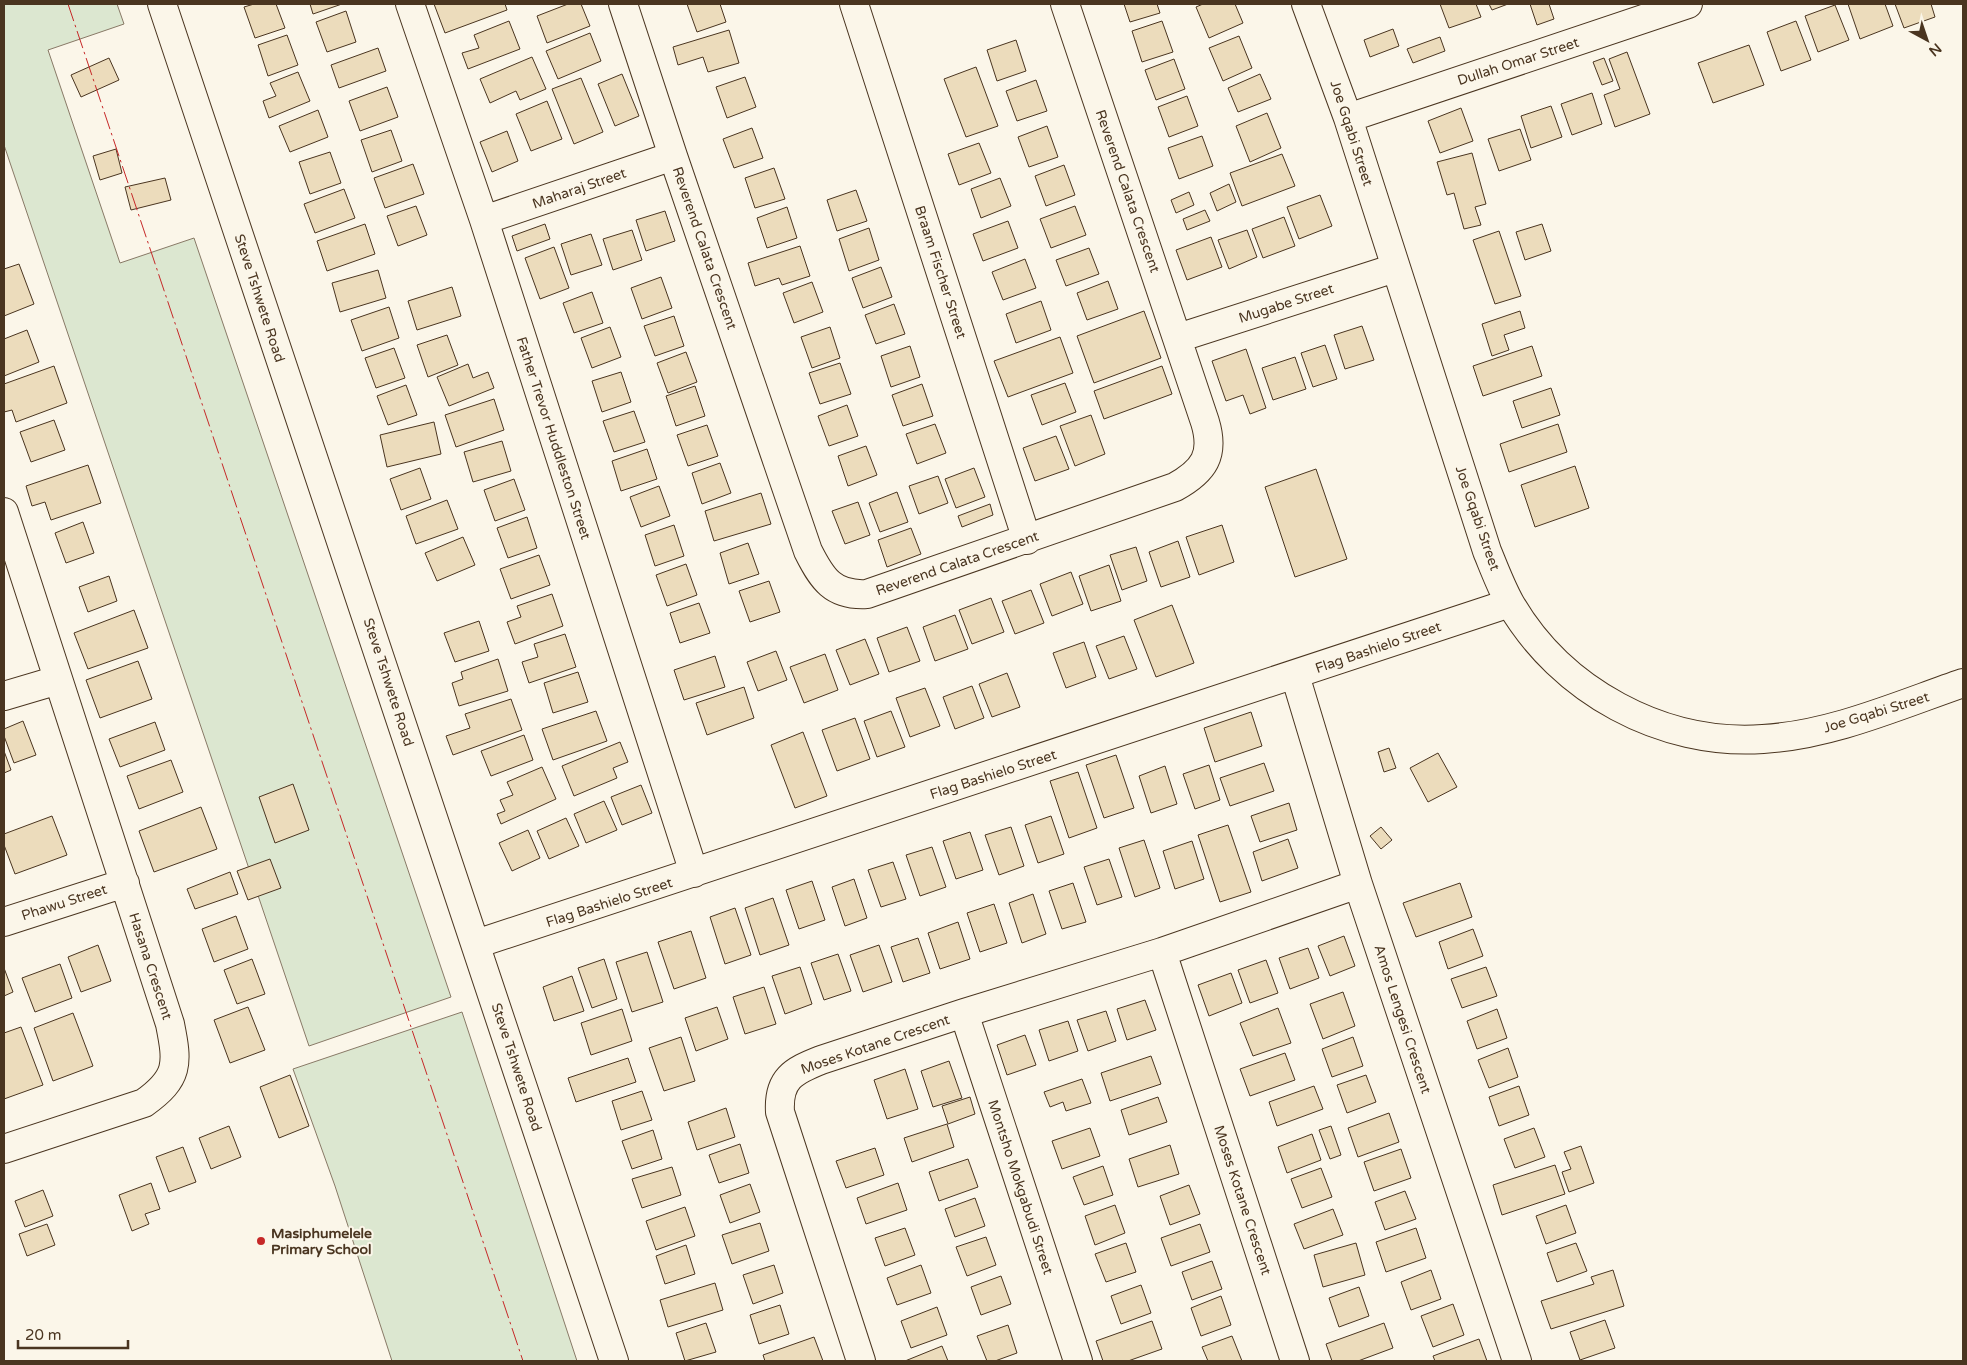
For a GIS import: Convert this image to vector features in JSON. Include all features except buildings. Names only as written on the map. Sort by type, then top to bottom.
[{"type":"street","name":"Steve Tshwete Road","points":[[162,4],[614,1361]]},
{"type":"street","name":"Father Trevor Huddleston Street","points":[[410,4],[484,220],[694,874]]},
{"type":"street","name":"Reverend Calata Crescent","points":[[623,4],[808,551],[818,570],[829,584],[841,591],[854,595],[867,594],[1175,487],[1189,479],[1199,470],[1206,458],[1209,448],[1209,436],[1178,338],[1065,4]]},
{"type":"street","name":"Braam Fischer Street","points":[[854,4],[1027,540]]},
{"type":"street","name":"Joe Gqabi Street","points":[[1306,4],[1348,118],[1487,551],[1510,603],[1532,634],[1557,662],[1586,687],[1618,708],[1674,731],[1698,736],[1736,740],[1765,739],[1838,726],[1963,684]]},
{"type":"street","name":"Dullah Omar Street","points":[[1348,118],[1688,4]]},
{"type":"street","name":"Maharaj Street","points":[[484,220],[673,156]]},
{"type":"street","name":"Mugabe Street","points":[[1178,338],[1395,268]]},
{"type":"street","name":"Hasana Crescent","points":[[4,512],[170,1024],[175,1066],[170,1079],[144,1103],[4,1149]]},
{"type":"street","name":"Flag Bashielo Street","points":[[476,944],[694,874],[1510,603]]},
{"type":"street","name":"Amos Lengesi Crescent","points":[[1295,675],[1358,884],[1517,1361]]},
{"type":"street","points":[[4,696],[58,680]]},
{"type":"street","name":"Phawu Street","points":[[4,922],[124,883]]},
{"type":"street","name":"Moses Kotane Crescent","points":[[861,1361],[780,1112],[781,1093],[788,1078],[798,1069],[820,1060],[1162,952],[1358,884]]},
{"type":"street","name":"Moses Kotane Crescent","points":[[1162,952],[1295,1361]]},
{"type":"street","name":"Montsho Mokgabudi Street","points":[[964,1013],[1078,1361]]},
{"type":"green space","points":[[4,4],[117,4],[124,24],[48,50],[120,263],[194,238],[451,997],[309,1046],[4,145]]},
{"type":"green space","points":[[462,1012],[577,1361],[392,1361],[335,1186],[293,1069]]},
{"type":"power","points":[[68,4],[523,1361]]},
{"type":"place","name":"Masiphumelele Primary School","points":[[261,1241]]}]
